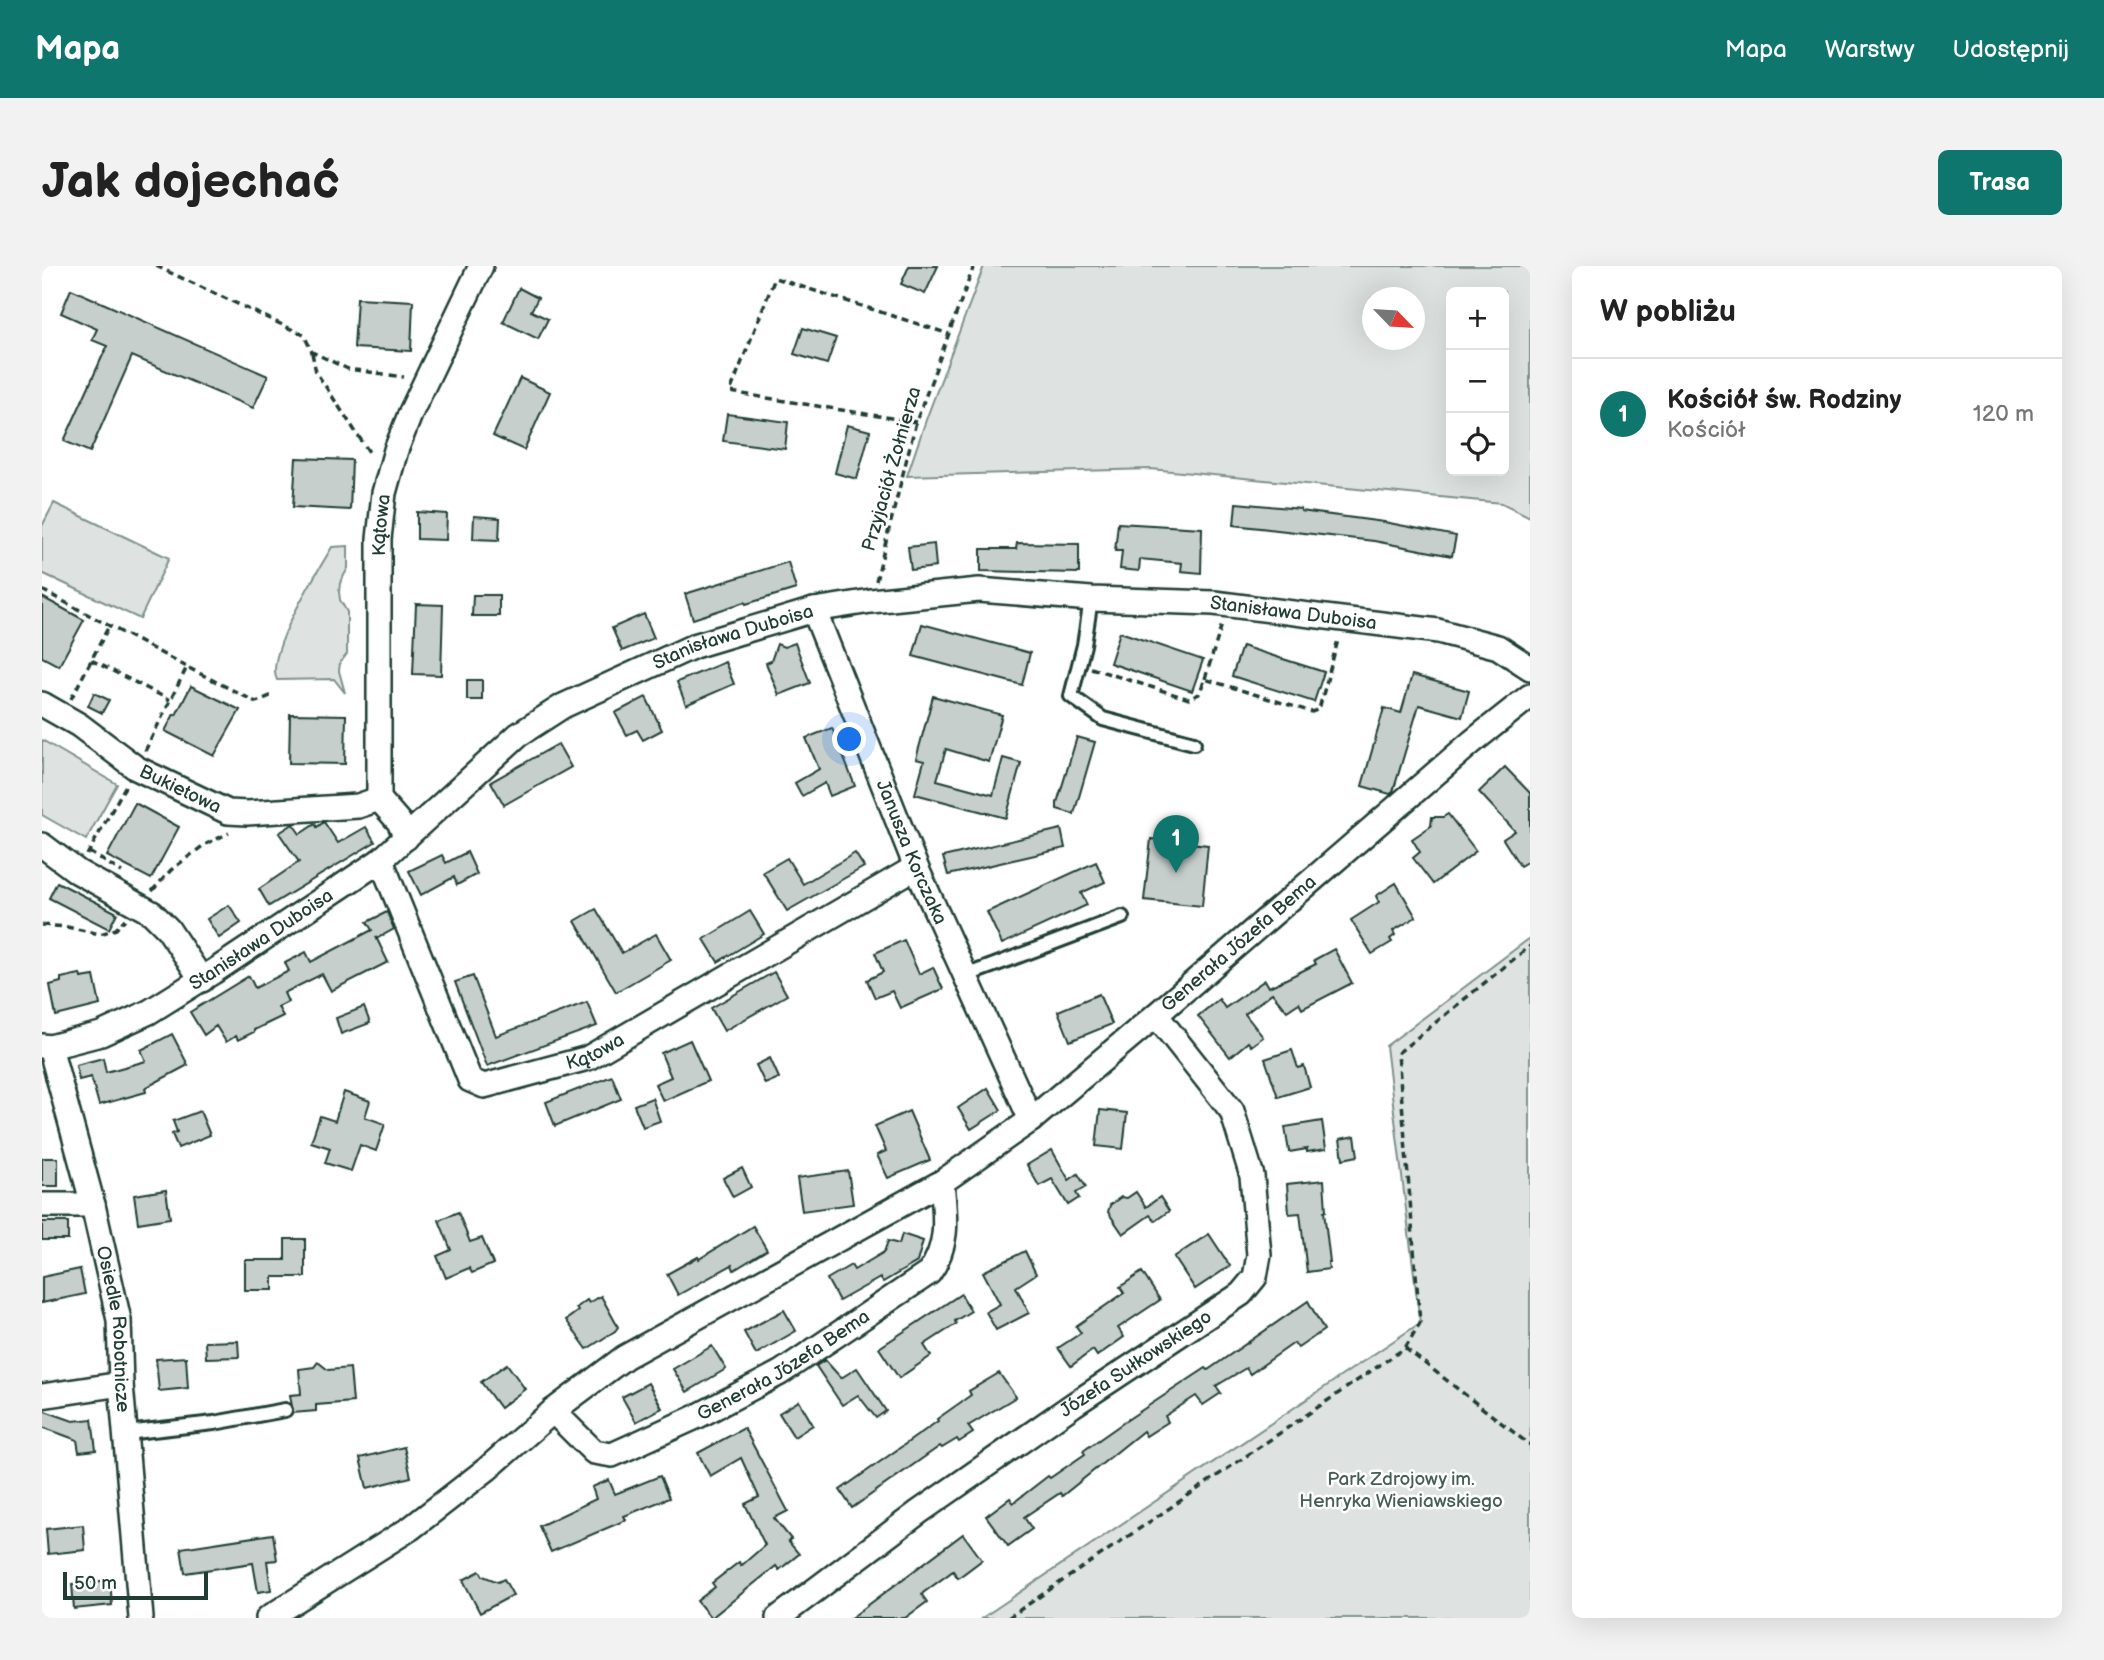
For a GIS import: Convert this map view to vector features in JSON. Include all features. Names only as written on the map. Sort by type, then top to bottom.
[{"type":"street","name":"Kątowa","points":[[379,799],[379,539],[384,494],[396,450],[425,382],[481,266]]},
{"type":"street","name":"Stanisława Duboisa","points":[[46,1046],[101,1034],[149,1012],[202,980],[381,860],[518,735],[563,706],[694,646],[814,610],[979,590],[1091,599],[1228,605],[1438,631],[1498,647],[1530,668]]},
{"type":"street","name":"Janusza Korczaka","points":[[814,610],[916,867],[1031,1120]]},
{"type":"street","name":"Generała Józefa Bema","points":[[268,1618],[411,1528],[487,1469],[553,1411],[625,1357],[942,1182],[1031,1120],[1443,766],[1530,696]]},
{"type":"street","name":"Bukietowa","points":[[42,704],[79,725],[136,768],[228,812],[358,806],[379,799]]},
{"type":"street","points":[[379,799],[399,822],[406,838]]},
{"type":"street","points":[[42,845],[78,872],[152,913],[168,929],[202,980]]},
{"type":"street","name":"Kątowa","points":[[381,860],[470,1080],[484,1086],[589,1058],[916,867]]},
{"type":"street","name":"Józefa Sułkowskiego","points":[[778,1618],[919,1512],[1073,1405],[1241,1294],[1255,1277],[1259,1255],[1252,1176],[1232,1111],[1156,1015]]},
{"type":"street","name":"Osiedle Robotnicze","points":[[46,1046],[93,1205],[119,1320],[121,1384],[141,1618]]},
{"type":"street","name":"Generała Józefa Bema","points":[[553,1411],[594,1452],[612,1455],[698,1416],[780,1373],[929,1273],[940,1258],[946,1224],[942,1182]]},
{"type":"street","points":[[42,1205],[93,1205]]},
{"type":"street","points":[[42,1396],[121,1384]]},
{"type":"lane","points":[[1091,599],[1071,696],[1103,719],[1194,743]]},
{"type":"lane","points":[[964,976],[1122,917]]},
{"type":"lane","points":[[126,1433],[214,1423],[285,1410]]},
{"type":"path","points":[[156,266],[304,335],[312,351],[316,372],[369,452]]},
{"type":"path","name":"Przyjaciół Żołnierza","points":[[871,601],[916,422],[974,266]]},
{"type":"path","points":[[916,422],[730,392],[775,278],[949,334]]},
{"type":"path","points":[[312,351],[348,369],[425,382]]},
{"type":"path","points":[[42,590],[256,702],[275,694]]},
{"type":"path","points":[[1079,665],[1189,699],[1199,694],[1228,605]]},
{"type":"path","points":[[1205,679],[1312,712],[1319,709],[1344,619]]},
{"type":"path","points":[[62,716],[109,626]]},
{"type":"path","points":[[91,660],[170,700]]},
{"type":"path","points":[[78,872],[136,768],[187,667]]},
{"type":"path","points":[[42,925],[100,934],[116,929],[171,870],[204,845],[226,835],[247,813]]},
{"type":"path","points":[[1008,1618],[1405,1348],[1420,1323],[1398,1053],[1530,946]]},
{"type":"path","points":[[1405,1348],[1530,1445]]},
{"type":"green space","points":[[984,266],[1530,266],[1530,517],[1502,503],[1151,469],[907,476]]},
{"type":"green space","points":[[54,503],[169,558],[140,619],[42,573],[42,526]]},
{"type":"green space","points":[[348,546],[348,568],[340,583],[339,592],[347,612],[347,654],[340,663],[339,671],[345,693],[334,679],[277,680],[275,668],[278,652],[294,613],[332,547]]},
{"type":"green space","points":[[42,740],[117,784],[86,840],[42,815]]},
{"type":"green space","name":"Park Zdrojowy im. Henryka Wieniawskiego","points":[[1530,938],[1530,1618],[982,1618],[1420,1323],[1386,1046]]},
{"type":"building","points":[[909,266],[938,266],[925,294],[901,284]]},
{"type":"building","points":[[519,288],[538,298],[531,311],[548,319],[538,339],[503,322]]},
{"type":"building","points":[[71,289],[268,376],[253,408],[132,356],[90,452],[64,441],[107,346],[92,340],[97,329],[61,313]]},
{"type":"building","points":[[357,298],[413,301],[411,351],[354,348]]},
{"type":"building","points":[[803,328],[836,338],[827,364],[794,354]]},
{"type":"building","points":[[520,378],[550,392],[524,450],[493,436]]},
{"type":"building","points":[[727,414],[788,422],[785,449],[723,441]]},
{"type":"building","points":[[847,425],[870,431],[857,479],[835,473]]},
{"type":"building","points":[[296,458],[352,460],[350,510],[293,507]]},
{"type":"building","points":[[1236,503],[1301,509],[1456,536],[1452,556],[1374,541],[1234,525]]},
{"type":"building","points":[[417,512],[447,514],[446,540],[417,539]]},
{"type":"building","points":[[474,516],[500,518],[499,540],[473,539]]},
{"type":"building","points":[[1118,523],[1202,528],[1201,573],[1181,571],[1182,563],[1140,559],[1139,571],[1120,569],[1122,551],[1115,551]]},
{"type":"building","points":[[1017,543],[1079,544],[1079,573],[981,571],[981,549],[1016,549]]},
{"type":"building","points":[[934,544],[936,567],[911,570],[908,547]]},
{"type":"building","points":[[788,562],[796,589],[693,619],[685,594]]},
{"type":"building","points":[[473,595],[499,595],[499,616],[472,616]]},
{"type":"building","points":[[42,597],[84,620],[59,666],[42,657]]},
{"type":"building","points":[[416,604],[443,605],[441,675],[413,674]]},
{"type":"building","points":[[644,614],[654,638],[622,651],[612,628]]},
{"type":"building","points":[[922,624],[1030,653],[1022,685],[913,656]]},
{"type":"building","points":[[1120,632],[1203,660],[1192,691],[1110,663]]},
{"type":"building","points":[[795,643],[810,683],[779,695],[766,663],[771,661],[777,644],[784,647]]},
{"type":"building","points":[[1242,646],[1324,672],[1314,702],[1232,676]]},
{"type":"building","points":[[725,662],[734,684],[686,705],[677,682]]},
{"type":"building","points":[[1412,675],[1469,691],[1462,717],[1419,705],[1393,792],[1390,794],[1362,786],[1384,708],[1401,713]]},
{"type":"building","points":[[467,680],[482,680],[482,700],[467,700]]},
{"type":"building","points":[[191,686],[240,710],[214,756],[165,731]]},
{"type":"building","points":[[94,693],[109,700],[102,713],[88,706]]},
{"type":"building","points":[[933,696],[1002,715],[989,762],[946,749],[937,780],[993,795],[1003,758],[1021,763],[1006,818],[915,794],[924,761],[916,759]]},
{"type":"building","points":[[646,697],[662,730],[643,740],[637,730],[627,735],[615,713]]},
{"type":"building","points":[[290,714],[346,715],[345,764],[289,763]]},
{"type":"building","points":[[832,728],[855,786],[830,796],[825,783],[802,796],[795,783],[819,769],[806,738]]},
{"type":"building","points":[[1077,737],[1095,742],[1074,814],[1057,809],[1057,803]]},
{"type":"building","points":[[558,744],[571,767],[504,805],[491,782]]},
{"type":"building","points":[[1505,767],[1530,793],[1530,860],[1520,866],[1503,839],[1515,831],[1479,792]]},
{"type":"building","points":[[135,803],[179,827],[151,879],[107,856]]},
{"type":"building","points":[[1448,814],[1476,851],[1433,884],[1413,858],[1420,852],[1412,839],[1431,826],[1432,817]]},
{"type":"building","points":[[324,822],[338,843],[366,827],[375,842],[269,906],[259,889],[299,862],[279,833],[293,824],[300,834],[315,824],[317,827]]},
{"type":"building","points":[[1061,829],[1065,848],[948,875],[943,857]]},
{"type":"building","points":[[1151,839],[1208,845],[1202,906],[1144,900]]},
{"type":"building","points":[[467,852],[477,874],[457,885],[454,877],[421,895],[409,871],[442,855],[446,863]]},
{"type":"building","points":[[855,853],[864,867],[787,911],[763,872],[787,858],[803,884]]},
{"type":"building","points":[[1096,862],[1105,882],[1081,893],[1087,905],[1002,944],[987,912]]},
{"type":"building","points":[[57,882],[117,913],[109,929],[49,898]]},
{"type":"building","points":[[1396,883],[1416,917],[1393,931],[1395,935],[1390,939],[1392,942],[1372,954],[1351,920],[1379,902],[1376,896]]},
{"type":"building","points":[[229,905],[241,923],[219,938],[207,919]]},
{"type":"building","points":[[596,909],[622,953],[656,934],[671,960],[616,992],[575,921]]},
{"type":"building","points":[[750,911],[764,934],[718,962],[704,939]]},
{"type":"building","points":[[387,912],[394,929],[377,939],[388,962],[331,991],[322,974],[284,993],[288,1002],[278,1007],[283,1016],[238,1040],[236,1036],[226,1042],[216,1026],[204,1035],[190,1012],[249,976],[255,988],[289,971],[285,963],[306,952],[311,962],[372,930],[367,922]]},
{"type":"building","points":[[904,940],[919,974],[933,967],[943,989],[900,1008],[892,991],[875,998],[867,980],[883,972],[875,953]]},
{"type":"building","points":[[1334,949],[1352,983],[1302,1009],[1299,1003],[1287,1011],[1272,993],[1245,1014],[1263,1037],[1251,1046],[1248,1042],[1230,1057],[1198,1016],[1219,999],[1225,1008],[1265,980],[1269,987],[1316,964],[1314,960]]},
{"type":"building","points":[[774,972],[787,995],[724,1031],[711,1008]]},
{"type":"building","points":[[80,974],[81,978],[94,976],[100,1005],[56,1016],[50,985],[61,982],[61,978]]},
{"type":"building","points":[[473,976],[496,1036],[587,1002],[597,1026],[487,1066],[455,982]]},
{"type":"building","points":[[1099,994],[1112,1024],[1070,1041],[1058,1011]]},
{"type":"building","points":[[364,1007],[370,1023],[341,1034],[336,1018]]},
{"type":"building","points":[[172,1034],[188,1065],[145,1088],[146,1092],[99,1105],[91,1077],[79,1080],[76,1065],[103,1058],[106,1072],[146,1061],[141,1050]]},
{"type":"building","points":[[690,1040],[708,1081],[663,1101],[655,1084],[671,1077],[661,1053]]},
{"type":"building","points":[[1292,1050],[1298,1068],[1304,1066],[1310,1087],[1278,1097],[1265,1059]]},
{"type":"building","points":[[770,1058],[779,1078],[765,1084],[756,1065]]},
{"type":"building","points":[[612,1076],[621,1099],[555,1126],[546,1102]]},
{"type":"building","points":[[988,1088],[1001,1110],[971,1129],[958,1108]]},
{"type":"building","points":[[344,1092],[370,1101],[365,1117],[385,1124],[376,1151],[360,1145],[351,1171],[325,1163],[330,1148],[311,1142],[320,1116],[335,1121]]},
{"type":"building","points":[[652,1098],[660,1121],[643,1127],[634,1105]]},
{"type":"building","points":[[1100,1110],[1127,1113],[1123,1149],[1096,1146]]},
{"type":"building","points":[[200,1111],[210,1135],[178,1148],[172,1134],[177,1132],[173,1121]]},
{"type":"building","points":[[909,1111],[930,1160],[888,1178],[877,1155],[886,1151],[875,1126]]},
{"type":"building","points":[[1322,1121],[1326,1149],[1289,1152],[1285,1127]]},
{"type":"building","points":[[1355,1136],[1358,1156],[1343,1159],[1340,1139]]},
{"type":"building","points":[[1052,1150],[1069,1180],[1078,1174],[1086,1187],[1076,1193],[1079,1198],[1068,1205],[1052,1179],[1039,1186],[1027,1165]]},
{"type":"building","points":[[42,1158],[58,1158],[58,1186],[42,1186]]},
{"type":"building","points":[[742,1168],[751,1187],[733,1197],[723,1178]]},
{"type":"building","points":[[848,1171],[853,1204],[802,1211],[797,1178]]},
{"type":"building","points":[[1324,1180],[1329,1269],[1307,1272],[1300,1213],[1289,1214],[1287,1184]]},
{"type":"building","points":[[166,1190],[170,1218],[138,1223],[134,1195]]},
{"type":"building","points":[[1136,1192],[1146,1207],[1160,1197],[1169,1211],[1155,1221],[1150,1215],[1123,1234],[1108,1212],[1110,1205],[1121,1197],[1127,1198]]},
{"type":"building","points":[[458,1212],[470,1242],[482,1238],[493,1264],[472,1273],[469,1268],[446,1278],[437,1256],[451,1250],[439,1220]]},
{"type":"building","points":[[42,1222],[68,1222],[68,1240],[42,1240]]},
{"type":"building","points":[[753,1226],[767,1250],[734,1270],[732,1265],[678,1295],[667,1274],[698,1257],[699,1259]]},
{"type":"building","points":[[902,1234],[923,1241],[917,1262],[883,1282],[880,1278],[839,1301],[827,1279],[851,1265],[854,1270],[884,1252],[888,1241],[899,1244]]},
{"type":"building","points":[[1209,1234],[1230,1266],[1195,1289],[1174,1257]]},
{"type":"building","points":[[285,1239],[305,1239],[305,1277],[273,1277],[273,1290],[245,1290],[245,1260],[285,1260]]},
{"type":"building","points":[[1025,1251],[1036,1274],[1016,1287],[1029,1313],[996,1330],[986,1312],[1000,1304],[983,1272]]},
{"type":"building","points":[[80,1269],[85,1294],[42,1303],[42,1277]]},
{"type":"building","points":[[1142,1272],[1160,1300],[1118,1328],[1124,1337],[1097,1356],[1093,1350],[1071,1366],[1058,1348],[1081,1333],[1076,1326],[1124,1293],[1120,1287]]},
{"type":"building","points":[[961,1294],[971,1311],[924,1345],[931,1356],[899,1378],[879,1348]]},
{"type":"building","points":[[601,1296],[618,1327],[587,1349],[566,1320],[587,1300],[589,1303]]},
{"type":"building","points":[[1308,1301],[1324,1330],[1298,1348],[1294,1343],[1250,1374],[1246,1368],[1216,1386],[1221,1393],[1203,1405],[1196,1396],[1165,1416],[1168,1422],[1146,1436],[1143,1431],[1062,1496],[1060,1493],[1024,1517],[1032,1529],[1008,1546],[986,1516],[1010,1498],[1013,1503],[1048,1476],[1050,1478],[1085,1454],[1083,1451],[1130,1418],[1206,1368],[1208,1370]]},
{"type":"building","points":[[784,1310],[796,1331],[756,1354],[744,1332]]},
{"type":"building","points":[[238,1341],[239,1357],[206,1358],[205,1342]]},
{"type":"building","points":[[712,1346],[726,1369],[687,1392],[673,1369]]},
{"type":"building","points":[[186,1357],[188,1388],[159,1391],[156,1359]]},
{"type":"building","points":[[825,1360],[841,1378],[857,1368],[886,1411],[876,1418],[858,1395],[842,1405],[816,1366]]},
{"type":"building","points":[[318,1362],[328,1370],[350,1368],[353,1402],[316,1405],[316,1411],[293,1413],[290,1395],[301,1394],[299,1369],[314,1367]]},
{"type":"building","points":[[507,1364],[525,1389],[500,1408],[481,1382]]},
{"type":"building","points":[[999,1373],[1016,1397],[968,1426],[973,1433],[959,1442],[957,1439],[942,1448],[940,1446],[852,1508],[840,1490],[938,1421],[937,1419],[971,1395],[969,1391]]},
{"type":"building","points":[[648,1383],[662,1408],[636,1422],[622,1397]]},
{"type":"building","points":[[799,1401],[813,1425],[794,1437],[779,1413]]},
{"type":"building","points":[[42,1410],[73,1421],[92,1419],[96,1450],[79,1452],[77,1440],[42,1427]]},
{"type":"building","points":[[744,1428],[788,1511],[774,1518],[799,1554],[779,1570],[776,1566],[711,1618],[697,1601],[715,1587],[712,1583],[739,1562],[741,1566],[765,1545],[745,1504],[759,1497],[741,1458],[710,1476],[698,1453]]},
{"type":"building","points":[[404,1447],[411,1477],[367,1488],[360,1458]]},
{"type":"building","points":[[660,1476],[669,1498],[624,1516],[626,1520],[551,1552],[539,1526],[596,1499],[592,1487],[609,1480],[615,1494]]},
{"type":"building","points":[[83,1525],[85,1550],[48,1554],[46,1529]]},
{"type":"building","points":[[273,1534],[277,1560],[267,1561],[271,1590],[258,1592],[253,1563],[185,1573],[181,1548]]},
{"type":"building","points":[[963,1534],[982,1560],[958,1578],[953,1571],[923,1593],[927,1602],[905,1618],[851,1618]]},
{"type":"building","points":[[480,1571],[483,1576],[498,1582],[504,1579],[513,1595],[480,1613],[463,1580]]},
{"type":"building","points":[[110,1580],[112,1605],[74,1609],[72,1584]]},
{"type":"place","name":"Kościół św. Rodziny","points":[[1176,873]]}]
